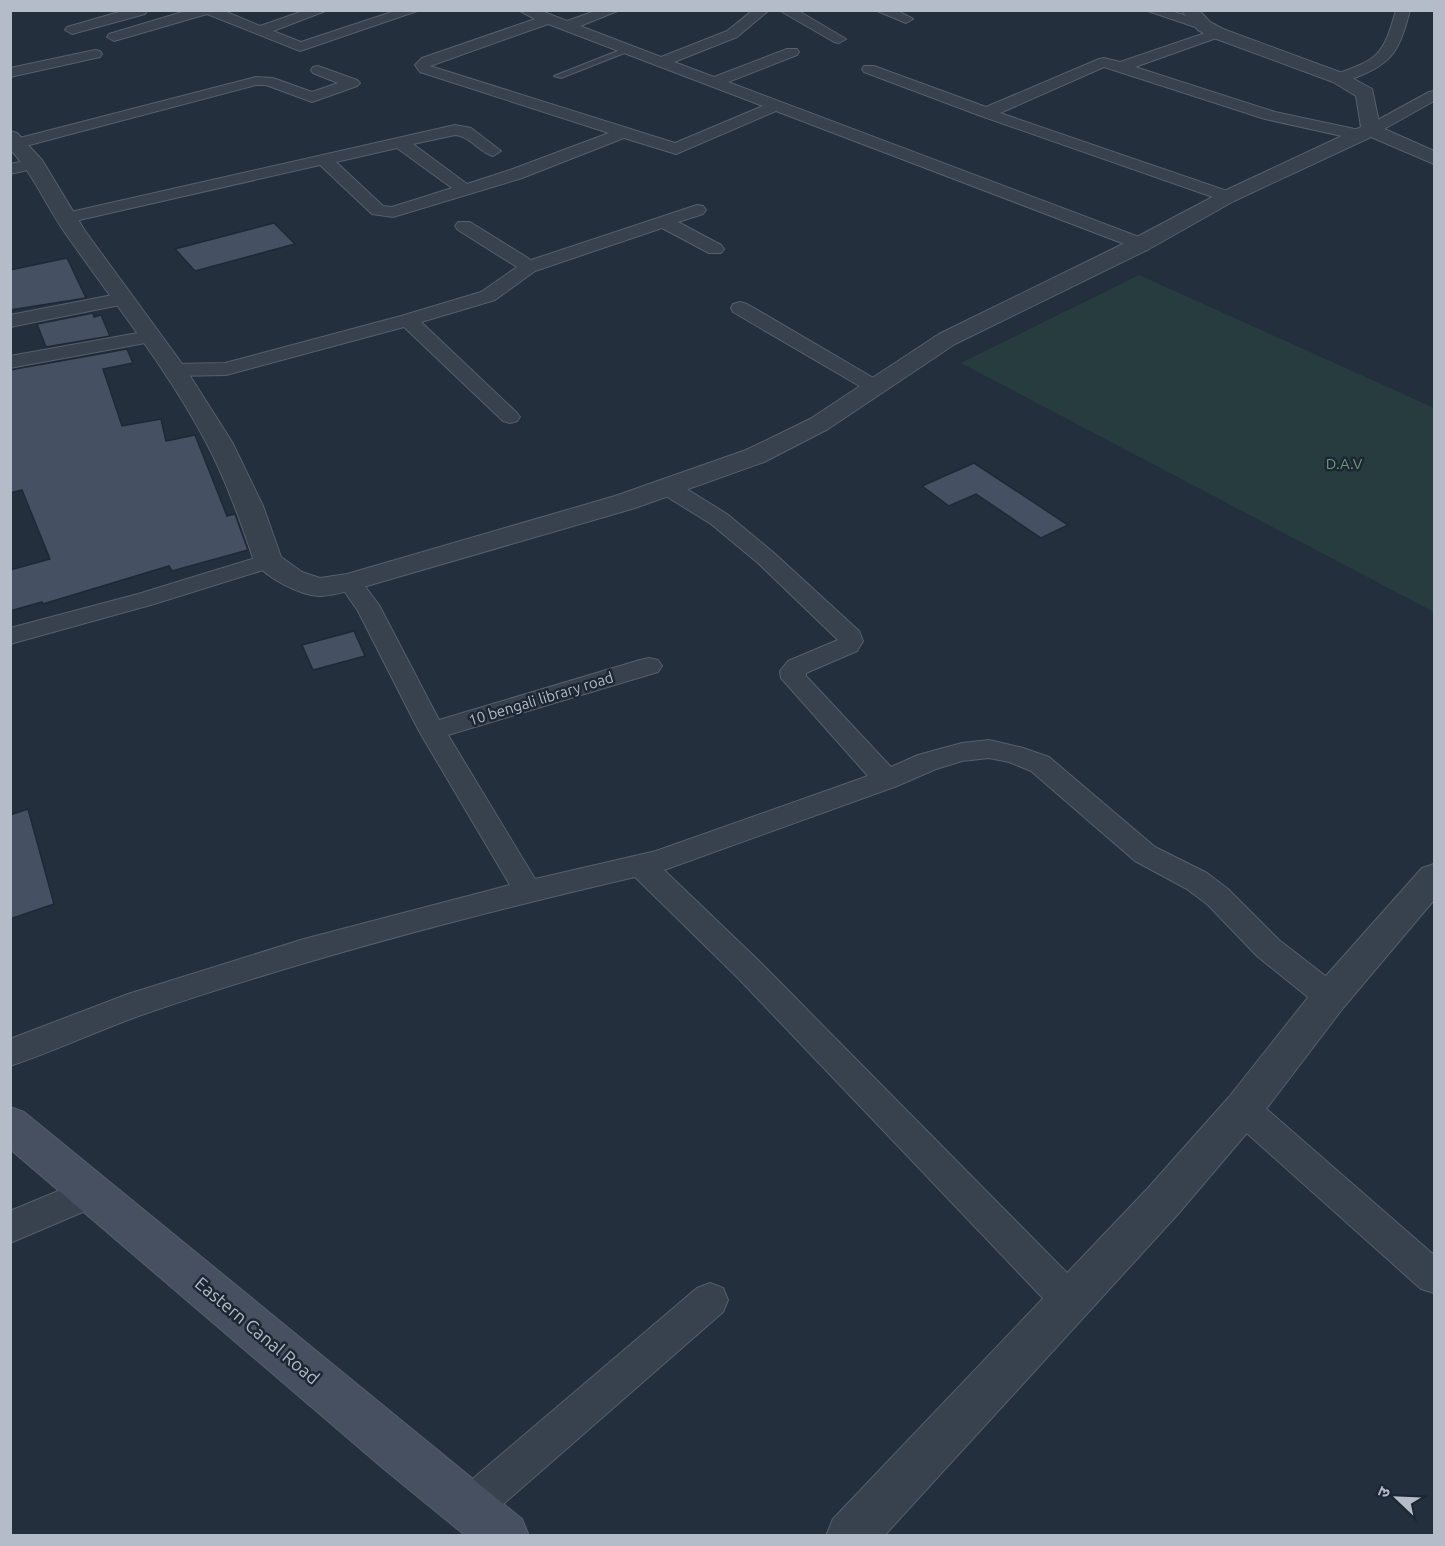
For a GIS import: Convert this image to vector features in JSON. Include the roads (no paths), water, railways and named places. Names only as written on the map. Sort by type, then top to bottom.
[{"type":"main road","name":"Eastern Canal Road","points":[[10,1124],[401,1452],[505,1536]]},
{"type":"street","points":[[72,30],[142,10]]},
{"type":"street","points":[[114,38],[207,10],[232,22],[300,47],[413,10]]},
{"type":"street","points":[[258,31],[321,10]]},
{"type":"street","points":[[525,10],[1141,244]]},
{"type":"street","points":[[660,62],[732,34],[762,10]]},
{"type":"street","points":[[786,10],[839,39]]},
{"type":"street","points":[[882,10],[906,19]]},
{"type":"street","points":[[1152,10],[1210,29],[1339,78],[1365,93],[1366,132]]},
{"type":"street","points":[[1189,10],[1210,29]]},
{"type":"street","points":[[1339,78],[1383,59],[1395,43],[1403,10]]},
{"type":"street","points":[[566,26],[612,11]]},
{"type":"street","points":[[548,20],[427,61],[422,65],[425,69],[622,133],[676,148],[777,105]]},
{"type":"street","points":[[210,28],[232,22]]},
{"type":"street","points":[[1121,67],[1210,29]]},
{"type":"street","points":[[714,82],[792,52]]},
{"type":"street","points":[[10,73],[95,54]]},
{"type":"street","points":[[986,113],[1104,62],[1271,116],[1366,132],[1434,158]]},
{"type":"street","points":[[869,69],[986,113],[1227,197]]},
{"type":"street","points":[[318,70],[351,83],[312,97],[268,81],[256,81],[14,140],[35,164],[66,218],[174,370],[219,442],[249,506],[268,561],[292,578],[318,587],[350,582],[669,488],[755,456],[819,424],[947,339],[1141,244],[1227,197],[1366,132],[1434,95]]},
{"type":"street","points":[[66,218],[460,130],[493,152]]},
{"type":"street","points":[[324,160],[384,213],[465,190],[578,152],[622,133]]},
{"type":"street","points":[[401,143],[465,190]]},
{"type":"street","points":[[10,170],[35,164]]},
{"type":"street","points":[[174,370],[199,372],[226,369],[488,296],[529,267],[697,210]]},
{"type":"street","points":[[665,222],[715,249]]},
{"type":"street","points":[[464,226],[529,267]]},
{"type":"street","points":[[10,321],[123,299]]},
{"type":"street","points":[[740,308],[875,387]]},
{"type":"street","points":[[408,320],[510,417]]},
{"type":"street","points":[[10,362],[149,337]]},
{"type":"street","points":[[669,488],[719,519],[766,558],[850,637],[851,641],[848,645],[797,666],[793,671],[794,678],[887,779]]},
{"type":"street","points":[[10,636],[146,599],[268,561]]},
{"type":"street","points":[[350,582],[370,610],[432,731],[528,891]]},
{"type":"street","name":"10 bengali library road","points":[[432,731],[649,666]]},
{"type":"street","points":[[10,1053],[139,1003],[304,951],[528,891],[660,861],[887,779],[927,762],[962,752],[989,749],[1014,754],[1040,764],[1145,854],[1197,881],[1218,897],[1268,948],[1330,997]]},
{"type":"street","points":[[640,865],[749,970],[1070,1301]]},
{"type":"street","points":[[850,1536],[1162,1201],[1243,1109],[1330,997],[1434,877]]},
{"type":"street","points":[[1243,1109],[1434,1277]]},
{"type":"street","points":[[10,1228],[92,1192]]},
{"type":"street","points":[[470,1507],[710,1300]]},
{"type":"lane","points":[[558,76],[628,50]]},
{"type":"park label","name":"D.A.V","points":[[1344,464]]}]
